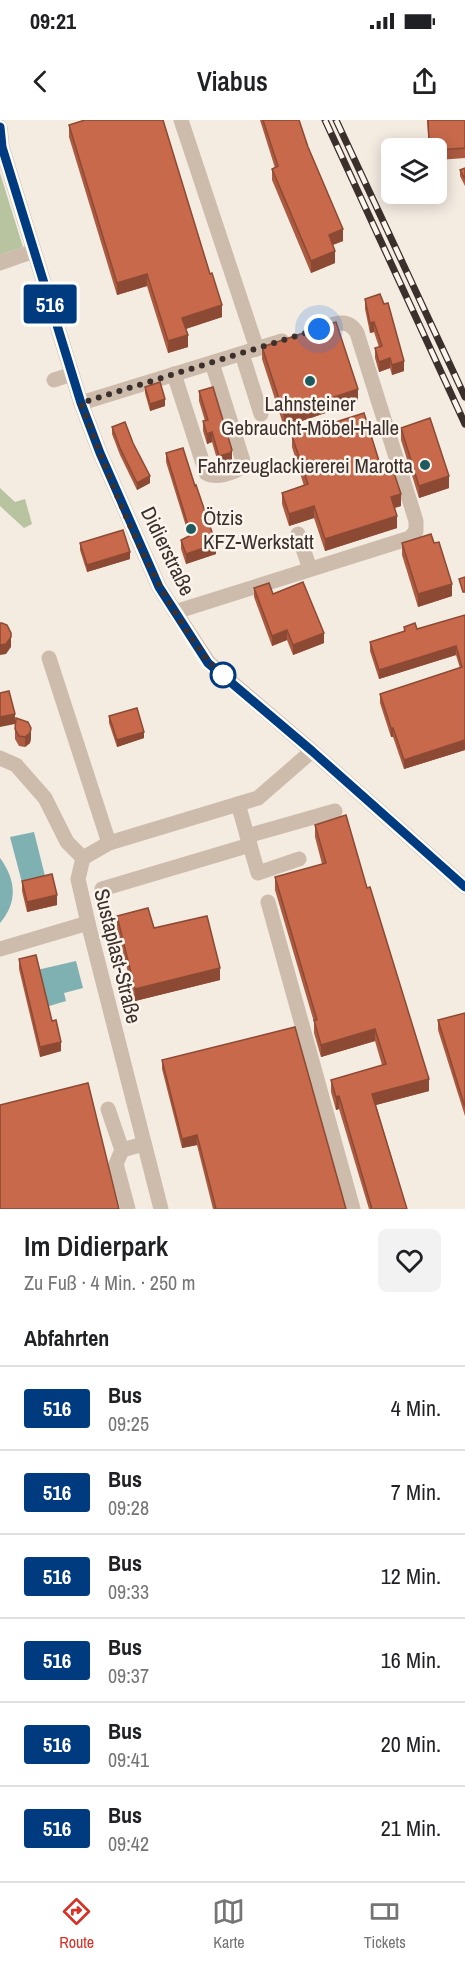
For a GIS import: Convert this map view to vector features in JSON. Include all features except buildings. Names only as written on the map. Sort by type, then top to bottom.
[{"type":"street","points":[[181,120],[257,349]]},
{"type":"street","name":"Didierstraße","points":[[0,127],[2,147],[81,403],[100,453],[159,587],[208,663],[312,751],[465,887]]},
{"type":"street","points":[[0,263],[34,251]]},
{"type":"street","points":[[81,403],[339,322],[353,326],[357,333],[375,411],[416,521],[416,531],[410,538],[175,612]]},
{"type":"street","points":[[242,354],[261,414]]},
{"type":"street","points":[[174,375],[206,474],[214,477],[237,470],[242,467],[243,461],[212,363]]},
{"type":"street","points":[[54,380],[72,374]]},
{"type":"street","points":[[298,534],[310,569]]},
{"type":"street","points":[[49,658],[109,843]]},
{"type":"street","points":[[0,758],[16,765],[45,798],[67,842],[83,858],[109,843],[258,798],[312,751]]},
{"type":"street","points":[[238,804],[258,873],[299,859]]},
{"type":"street","points":[[102,889],[335,811]]},
{"type":"street","name":"Sustaplast-Straße","points":[[83,858],[78,879],[161,1209]]},
{"type":"street","points":[[268,902],[353,1209]]},
{"type":"street","points":[[0,949],[88,923]]},
{"type":"street","points":[[108,1109],[122,1150],[116,1164],[128,1209]]},
{"type":"street","points":[[122,1150],[144,1144]]},
{"type":"green space","points":[[0,173],[23,247],[0,255]]},
{"type":"green space","points":[[0,488],[15,502],[25,499],[32,524],[24,528],[0,506]]},
{"type":"water","points":[[34,832],[47,884],[24,890],[10,837]]},
{"type":"water","points":[[0,858],[9,874],[13,891],[10,907],[0,923]]},
{"type":"water","points":[[76,961],[83,988],[64,993],[66,1001],[46,1007],[37,970]]},
{"type":"railway","points":[[325,120],[465,424]]},
{"type":"railway","points":[[336,120],[465,397]]},
{"type":"bus line","name":"516","points":[[0,127],[2,147],[81,403],[100,453],[159,587],[208,663],[312,751],[465,887]]},
{"type":"place","name":"Lahnsteiner Gebraucht-Möbel-Halle","points":[[310,381]]},
{"type":"place","name":"Fahrzeuglackiererei Marotta","points":[[425,465]]},
{"type":"place","name":"Ötzis KFZ-Werkstatt","points":[[191,529]]},
{"type":"route","points":[[223,675],[225,678],[208,663],[159,587],[100,453],[81,403],[319,329]]}]
